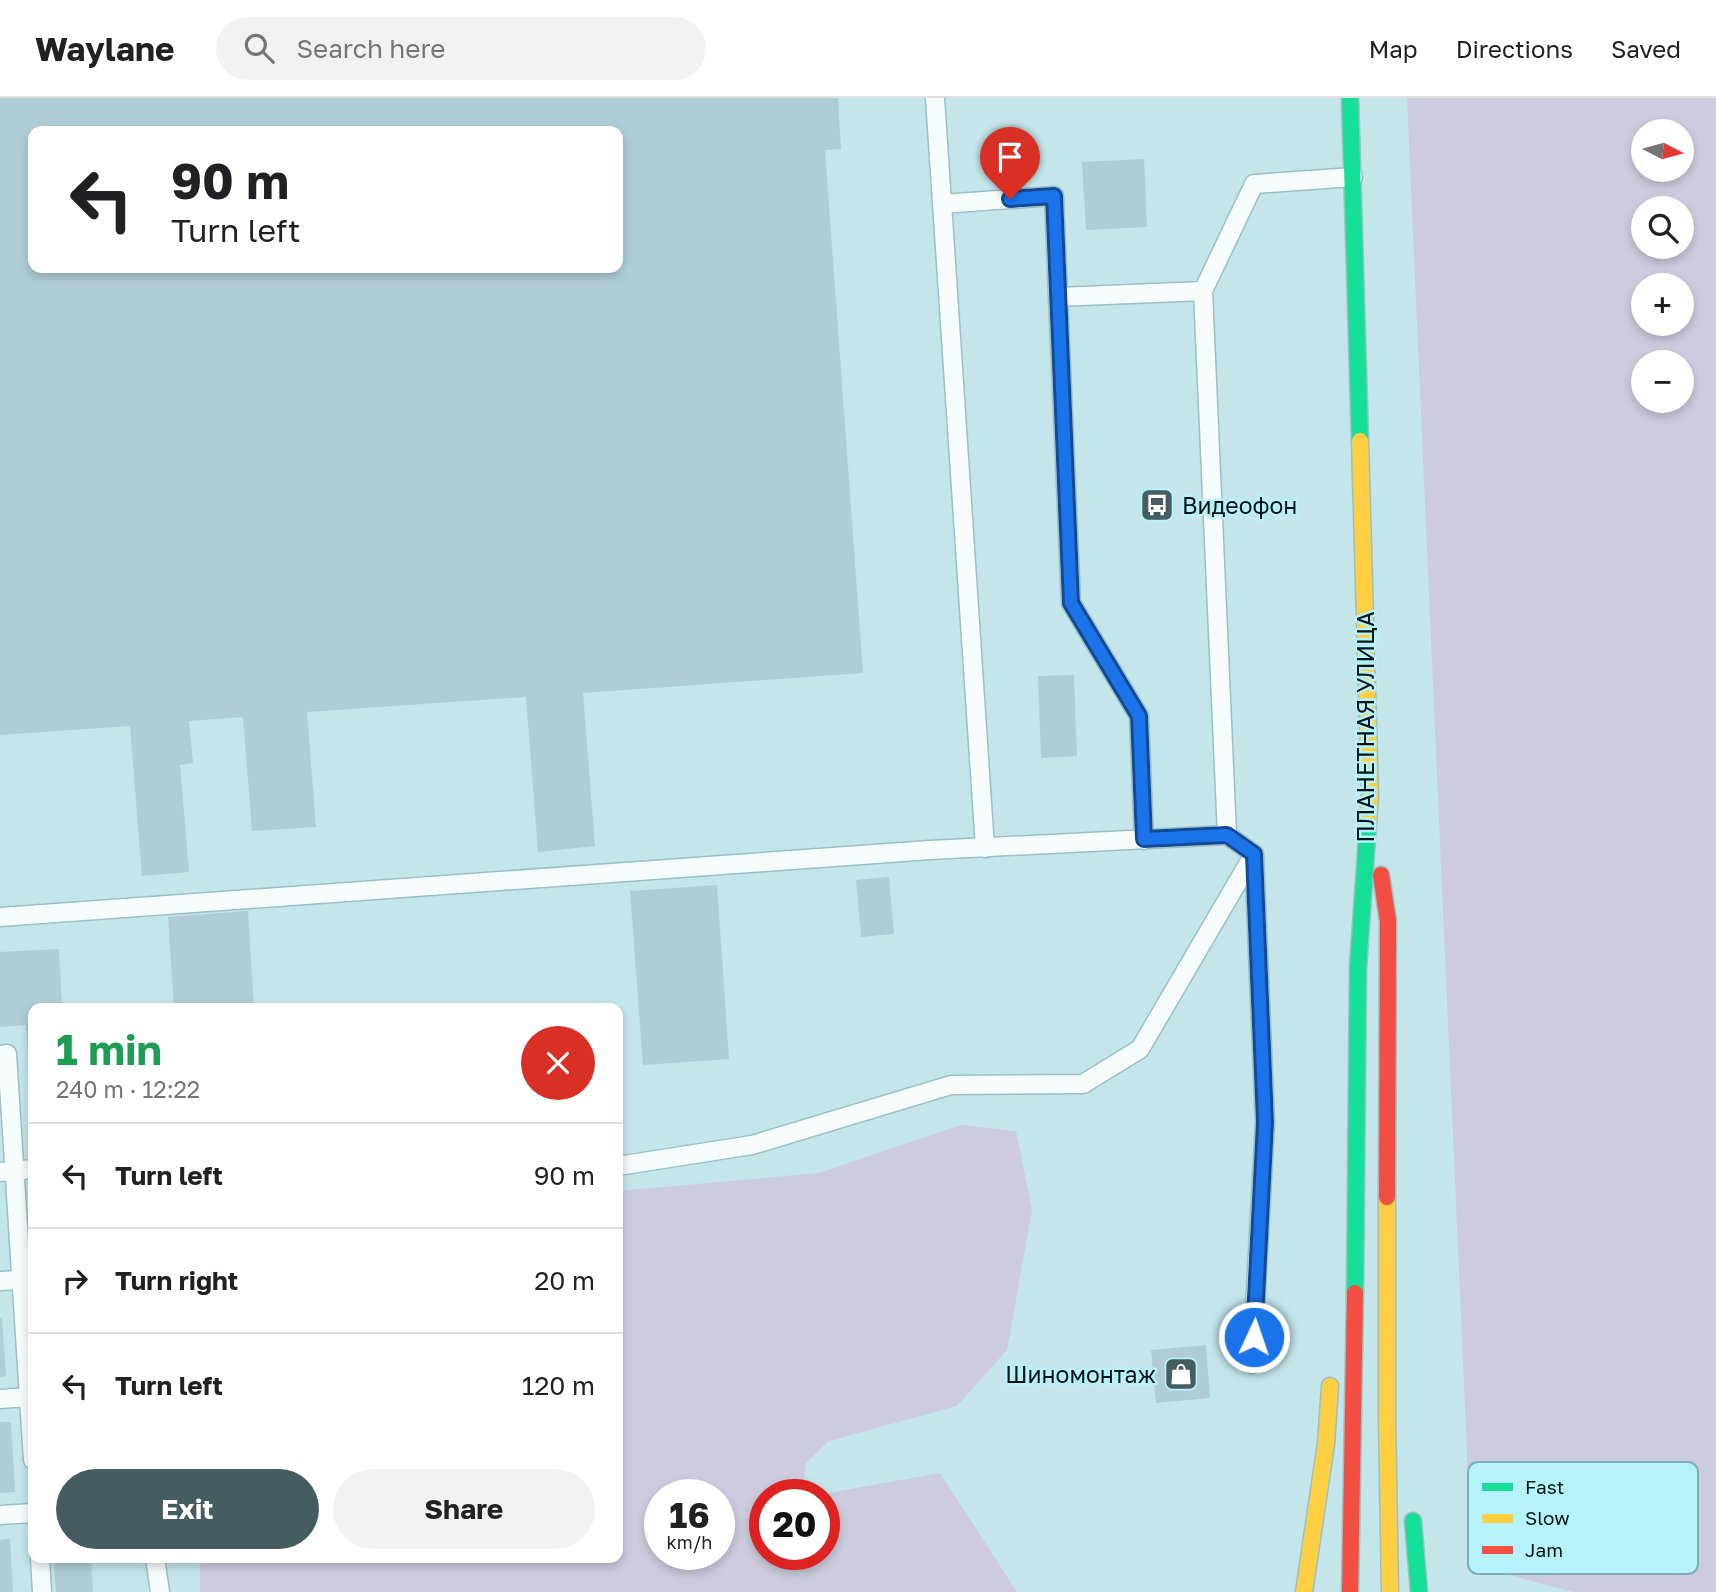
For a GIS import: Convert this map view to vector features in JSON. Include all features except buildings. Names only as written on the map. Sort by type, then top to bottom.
[{"type":"main road","name":"ПЛАНЕТНАЯ УЛИЦА","points":[[1350,98],[1370,797],[1358,968],[1350,1592]]},
{"type":"main road","points":[[1370,797],[1388,921],[1387,1416],[1390,1592]]},
{"type":"main road","points":[[1339,1244],[1358,968]]},
{"type":"main road","points":[[1389,1241],[1403,1383]]},
{"type":"main road","points":[[1304,1592],[1326,1444],[1331,1367]]},
{"type":"main road","points":[[1412,1506],[1419,1592]]},
{"type":"lane","points":[[935,98],[985,848]]},
{"type":"lane","points":[[1227,835],[1203,290],[1254,184],[1353,177]]},
{"type":"lane","points":[[942,204],[1054,196],[1071,603],[1139,716],[1144,839]]},
{"type":"lane","points":[[1058,297],[1203,290]]},
{"type":"lane","points":[[0,917],[1144,839],[1227,835],[1254,854]]},
{"type":"lane","points":[[623,1165],[752,1145],[951,1085],[1083,1084],[1140,1049],[1254,854]]},
{"type":"lane","points":[[1252,1364],[1265,1122],[1254,854]]},
{"type":"lane","points":[[0,1055],[7,1055],[7,1171],[21,1280],[28,1382]]},
{"type":"lane","points":[[7,1171],[28,1170]]},
{"type":"lane","points":[[0,1281],[21,1280]]},
{"type":"lane","points":[[0,1399],[28,1397]]},
{"type":"lane","points":[[0,1516],[28,1513]]},
{"type":"lane","points":[[40,1563],[42,1592]]},
{"type":"lane","points":[[156,1563],[160,1592]]},
{"type":"shaded area","points":[[1407,98],[1716,98],[1716,1592],[1573,1592],[1506,1574],[1698,1574],[1698,1462],[1468,1462],[1468,1475]]},
{"type":"shaded area","points":[[961,1125],[1016,1131],[1032,1210],[1007,1350],[957,1406],[829,1441],[806,1463],[804,1479],[749,1479],[749,1570],[840,1570],[840,1491],[940,1473],[1017,1592],[200,1592],[200,1563],[623,1563],[623,1191],[819,1173]]},
{"type":"traffic: fast","points":[[1350,98],[1360,441]]},
{"type":"traffic: fast","points":[[1355,1293],[1358,968],[1368,823]]},
{"type":"traffic: fast","points":[[1413,1521],[1419,1592]]},
{"type":"traffic: slow","points":[[1360,441],[1370,797],[1368,823]]},
{"type":"traffic: slow","points":[[1387,1197],[1390,1592]]},
{"type":"traffic: slow","points":[[1304,1592],[1326,1444],[1330,1386]]},
{"type":"traffic: jam","points":[[1381,875],[1388,921],[1387,1197]]},
{"type":"traffic: jam","points":[[1350,1592],[1355,1293]]},
{"type":"place","name":"Видеофон","points":[[1157,505]]},
{"type":"place","name":"Шиномонтаж","points":[[1181,1374]]},
{"type":"route","points":[[1010,199],[1054,196],[1071,603],[1139,716],[1144,839],[1227,835],[1254,854],[1265,1122],[1254,1337]]}]
